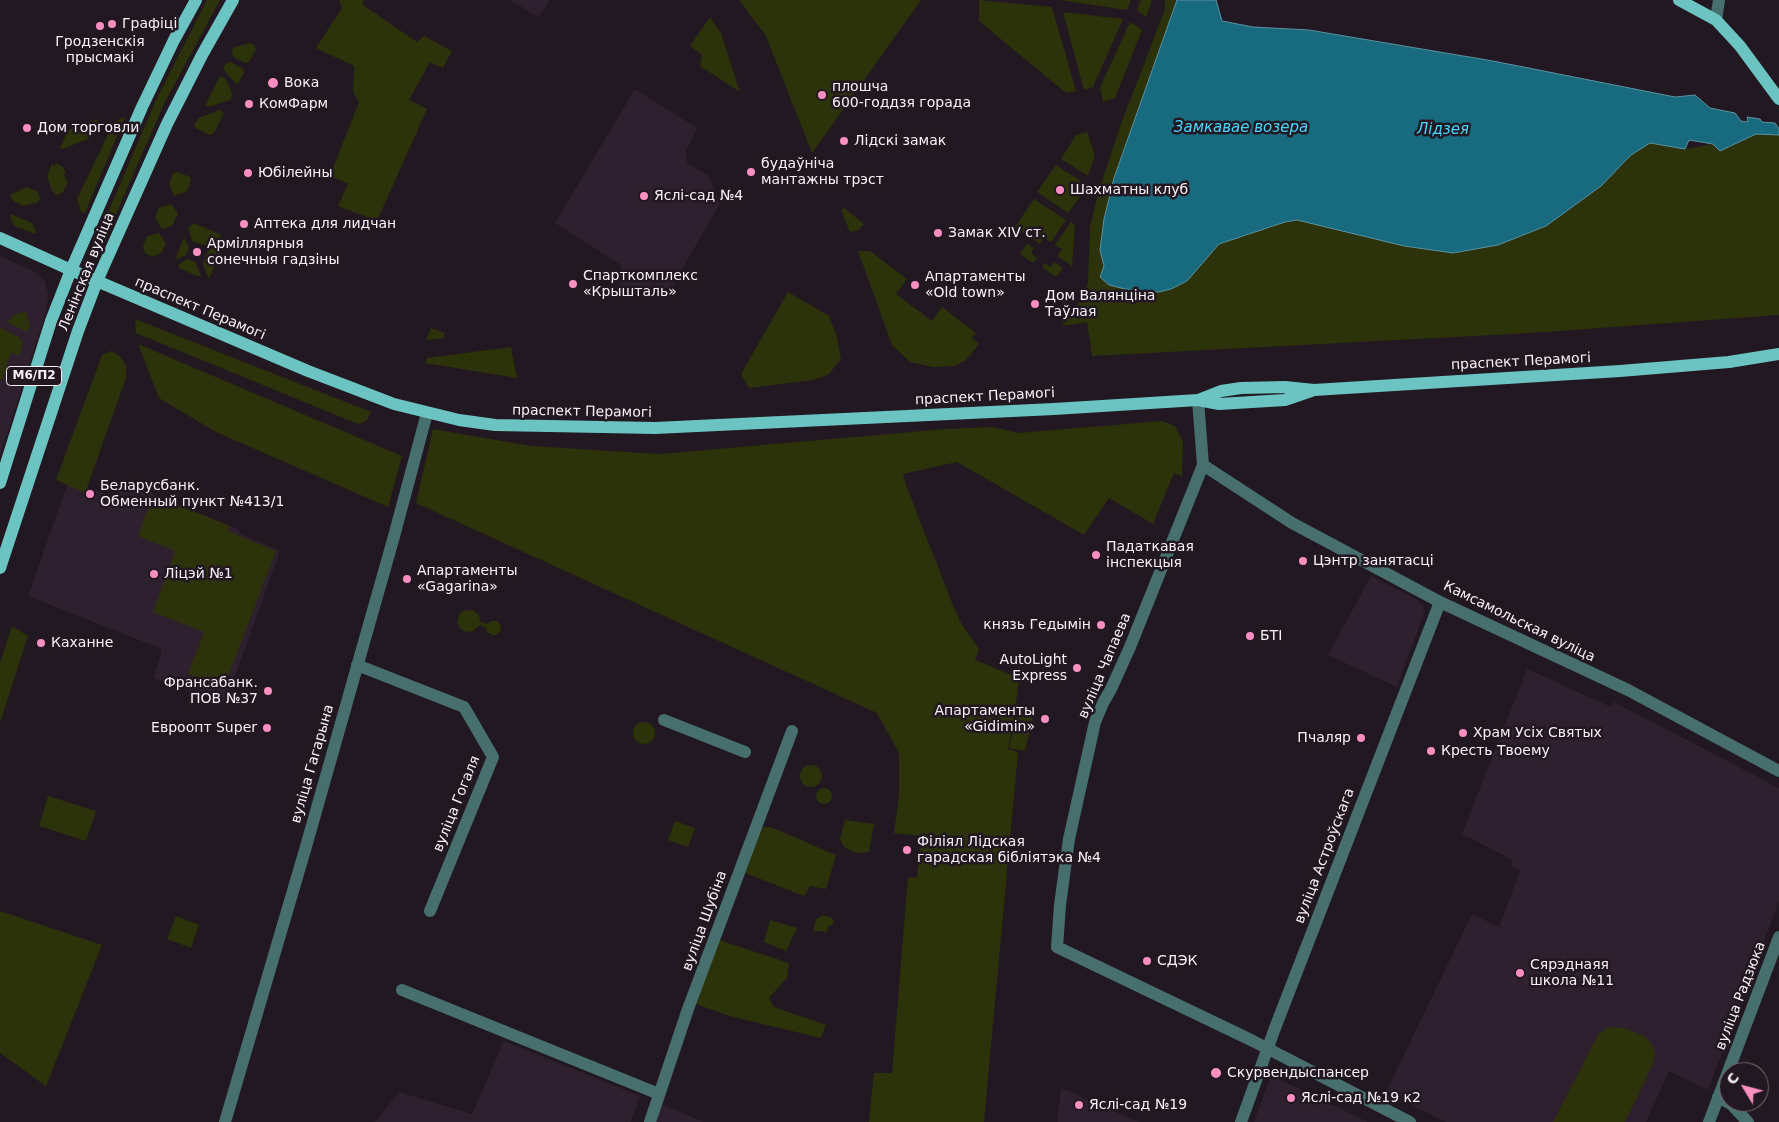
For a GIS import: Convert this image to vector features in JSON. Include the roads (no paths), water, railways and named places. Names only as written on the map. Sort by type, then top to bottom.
[{"type":"main road","name":"Ленінская вуліца","points":[[0,483],[51,321],[71,270],[142,107],[174,40],[196,0]]},
{"type":"main road","name":"Ленінская вуліца","points":[[0,568],[97,281],[167,124],[202,55],[233,0]]},
{"type":"main road","points":[[1679,0],[1716,20],[1740,46],[1779,99]]},
{"type":"main road","name":"праспект Перамогі","points":[[0,238],[308,372],[394,404],[459,420],[514,426],[655,428],[1054,409],[1198,400],[1221,391],[1241,388],[1285,387],[1314,390],[1620,371],[1729,362],[1779,361]]},
{"type":"main road","name":"праспект Перамогі","points":[[1729,362],[1779,354]]},
{"type":"street","points":[[1716,20],[1719,0]]},
{"type":"street","points":[[1198,400],[1203,465]]},
{"type":"street","name":"вуліца Гагарына","points":[[224,1122],[305,850],[426,413]]},
{"type":"street","name":"Камсамольская вуліца","points":[[1203,465],[1292,523],[1440,602],[1628,690],[1779,771]]},
{"type":"street","name":"вуліца Чапаева","points":[[1203,465],[1133,640],[1096,722],[1069,839],[1057,946],[1268,1048]]},
{"type":"street","name":"вуліца Астроўскага","points":[[1241,1122],[1440,602]]},
{"type":"street","name":"вуліца Гогаля","points":[[357,665],[464,707],[493,757],[430,911]]},
{"type":"street","points":[[664,720],[744,752]]},
{"type":"street","name":"вуліца Шубіна","points":[[650,1122],[688,1009],[792,731]]},
{"type":"street","name":"вуліца Радзюка","points":[[1709,1122],[1779,937]]},
{"type":"street","points":[[402,990],[659,1094]]},
{"type":"street","points":[[1268,1048],[1410,1122]]},
{"type":"street","points":[[1718,1097],[1731,1104],[1748,1122]]},
{"type":"water","name":"Замкавае возера","points":[[1177,0],[1216,0],[1222,21],[1253,27],[1309,30],[1493,61],[1675,97],[1695,95],[1710,108],[1735,113],[1741,121],[1748,122],[1747,117],[1760,119],[1762,122],[1775,123],[1779,129],[1779,135],[1756,134],[1720,151],[1713,144],[1689,140],[1685,149],[1650,143],[1631,155],[1601,186],[1546,226],[1498,245],[1453,253],[1404,246],[1297,220],[1285,222],[1219,244],[1187,281],[1171,289],[1159,292],[1125,289],[1109,285],[1100,277],[1104,266],[1100,250],[1104,219],[1114,178]]},
{"type":"place","name":"Графіці","points":[[112,24]]},
{"type":"place","name":"Гродзенскія прысмакі","points":[[100,26]]},
{"type":"place","name":"Вока","points":[[273,83]]},
{"type":"place","name":"плошча 600-годдзя горада","points":[[822,95]]},
{"type":"place","name":"КомФарм","points":[[249,104]]},
{"type":"place","name":"Дом торговли","points":[[27,128]]},
{"type":"place","name":"Лідскі замак","points":[[844,141]]},
{"type":"place","name":"будаўніча мантажны трэст","points":[[751,172]]},
{"type":"place","name":"Юбілейны","points":[[248,173]]},
{"type":"place","name":"Шахматны клуб","points":[[1060,190]]},
{"type":"place","name":"Яслі-сад №4","points":[[644,196]]},
{"type":"place","name":"Аптека для лидчан","points":[[244,224]]},
{"type":"place","name":"Замак XIV ст.","points":[[938,233]]},
{"type":"place","name":"Арміллярныя сонечныя гадзіны","points":[[197,252]]},
{"type":"place","name":"Спарткомплекс «Крышталь»","points":[[573,284]]},
{"type":"place","name":"Апартаменты «Old town»","points":[[915,285]]},
{"type":"place","name":"Дом Валянціна Таўлая","points":[[1035,304]]},
{"type":"place","name":"Беларусбанк. Обменный пункт №413/1","points":[[90,494]]},
{"type":"place","name":"Падаткавая інспекцыя","points":[[1096,555]]},
{"type":"place","name":"Цэнтр занятасці","points":[[1303,561]]},
{"type":"place","name":"Ліцэй №1","points":[[154,574]]},
{"type":"place","name":"Апартаменты «Gagarina»","points":[[407,579]]},
{"type":"place","name":"князь Гедымін","points":[[1101,625]]},
{"type":"place","name":"БТІ","points":[[1250,636]]},
{"type":"place","name":"Каханне","points":[[41,643]]},
{"type":"place","name":"AutoLight Express","points":[[1077,668]]},
{"type":"place","name":"Франсабанк. ПОВ №37","points":[[268,691]]},
{"type":"place","name":"Апартаменты «Gidimin»","points":[[1045,719]]},
{"type":"place","name":"Евроопт Super","points":[[267,728]]},
{"type":"place","name":"Храм Усіх Святых","points":[[1463,733]]},
{"type":"place","name":"Пчаляр","points":[[1361,738]]},
{"type":"place","name":"Кресть Твоему","points":[[1431,751]]},
{"type":"place","name":"Філіял Лідская гарадская бібліятэка №4","points":[[907,850]]},
{"type":"place","name":"СДЭК","points":[[1147,961]]},
{"type":"place","name":"Сярэднаяя школа №11","points":[[1520,973]]},
{"type":"place","name":"Скурвендыспансер","points":[[1216,1073]]},
{"type":"place","name":"Яслі-сад №19 к2","points":[[1291,1098]]},
{"type":"place","name":"Яслі-сад №19","points":[[1079,1105]]},
{"type":"water label","name":"Лідзея","points":[[1443,130]]}]
